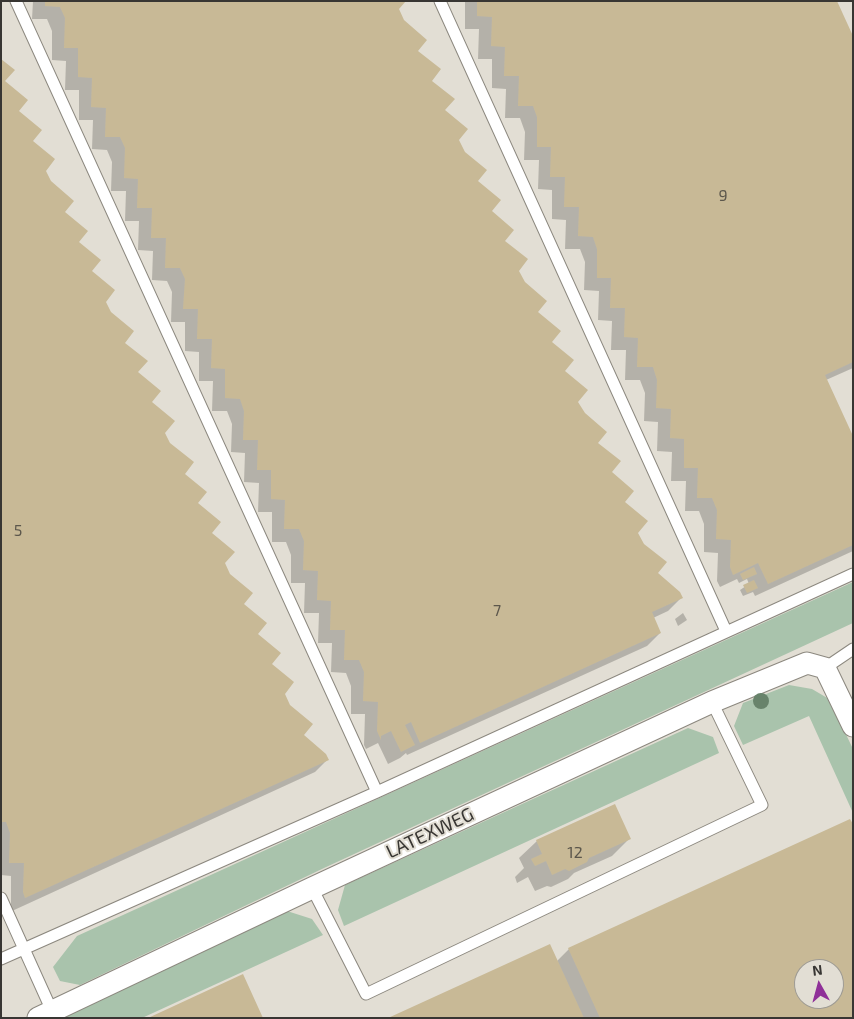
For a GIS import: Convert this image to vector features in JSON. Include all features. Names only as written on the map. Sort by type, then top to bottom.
[{"type":"street","name":"LATEXWEG","points":[[45,1014],[712,702],[807,663],[825,668]]},
{"type":"street","points":[[825,668],[853,726]]},
{"type":"lane","points":[[16,1],[377,792]]},
{"type":"lane","points":[[440,1],[726,631]]},
{"type":"lane","points":[[1,959],[377,792],[853,574]]},
{"type":"lane","points":[[825,668],[853,649]]},
{"type":"lane","points":[[312,888],[366,994],[762,805],[712,702]]},
{"type":"lane","points":[[1,898],[24,949],[45,1014]]},
{"type":"green space","points":[[853,582],[853,623],[324,868],[80,985],[60,981],[53,967],[77,936]]},
{"type":"green space","points":[[789,685],[812,689],[829,699],[853,749],[853,813],[809,716],[743,745],[734,726],[743,703]]},
{"type":"green space","points":[[688,728],[713,737],[719,753],[344,926],[338,910],[345,885]]},
{"type":"green space","points":[[287,911],[312,919],[323,935],[142,1018],[57,1018]]},
{"type":"building","points":[[45,1],[406,1],[399,9],[404,20],[427,40],[418,51],[441,69],[432,81],[455,99],[445,110],[468,129],[459,140],[465,152],[487,170],[478,181],[501,200],[492,211],[514,230],[505,241],[528,259],[519,271],[525,282],[547,301],[538,312],[561,331],[552,342],[574,360],[565,371],[588,390],[578,402],[585,413],[607,432],[598,443],[621,461],[612,472],[634,491],[625,502],[648,521],[638,533],[644,544],[667,562],[658,573],[680,592],[683,598],[652,612],[661,633],[420,743],[411,722],[405,725],[415,745],[401,752],[391,731],[381,736],[381,740],[377,731],[378,702],[363,701],[364,672],[359,660],[344,660],[345,630],[330,630],[331,601],[317,600],[318,571],[303,570],[304,541],[299,529],[284,529],[285,500],[271,499],[271,470],[257,470],[258,440],[243,440],[244,411],[240,399],[225,398],[225,369],[211,368],[212,339],[197,339],[198,309],[183,309],[185,279],[180,268],[165,268],[166,238],[151,238],[152,208],[137,208],[138,179],[124,178],[125,148],[120,137],[105,137],[106,108],[91,107],[92,78],[78,77],[78,48],[64,48],[65,18],[60,7],[45,6]]},
{"type":"building","points":[[477,1],[837,1],[853,36],[853,362],[825,375],[853,436],[853,545],[768,584],[758,563],[733,575],[730,567],[731,540],[716,539],[717,510],[712,498],[697,498],[698,468],[684,468],[684,439],[670,438],[671,409],[656,408],[657,380],[653,367],[637,367],[638,338],[624,337],[625,308],[610,308],[611,278],[597,278],[597,249],[593,237],[578,236],[579,207],[564,207],[565,177],[550,177],[551,147],[537,147],[537,117],[533,106],[518,106],[519,76],[504,76],[505,47],[491,46],[492,17],[477,16]]},
{"type":"building","points":[[1,59],[15,70],[5,81],[28,100],[19,111],[42,130],[33,141],[55,159],[46,171],[51,181],[74,201],[65,212],[88,231],[79,242],[101,260],[92,271],[115,290],[106,302],[111,312],[134,331],[125,343],[148,361],[138,372],[161,391],[152,402],[175,421],[165,433],[170,443],[194,462],[185,474],[207,492],[198,503],[221,522],[212,533],[235,552],[225,563],[230,574],[253,593],[244,604],[267,623],[258,634],[281,653],[272,664],[294,682],[285,694],[290,705],[313,724],[304,735],[326,754],[329,760],[25,898],[23,892],[24,863],[9,863],[10,833],[6,822],[1,822]]},
{"type":"building","points":[[754,567],[757,574],[743,580],[740,574]]},
{"type":"building","points":[[754,580],[758,588],[747,593],[743,585]]},
{"type":"building","points":[[615,804],[631,839],[589,858],[587,862],[569,871],[565,869],[552,875],[546,861],[535,866],[531,859],[542,854],[536,840]]},
{"type":"building","points":[[850,819],[853,824],[853,1018],[600,1018],[568,948]]},
{"type":"building","points":[[550,944],[584,1018],[388,1018]]},
{"type":"building","points":[[243,974],[263,1018],[148,1018]]}]
